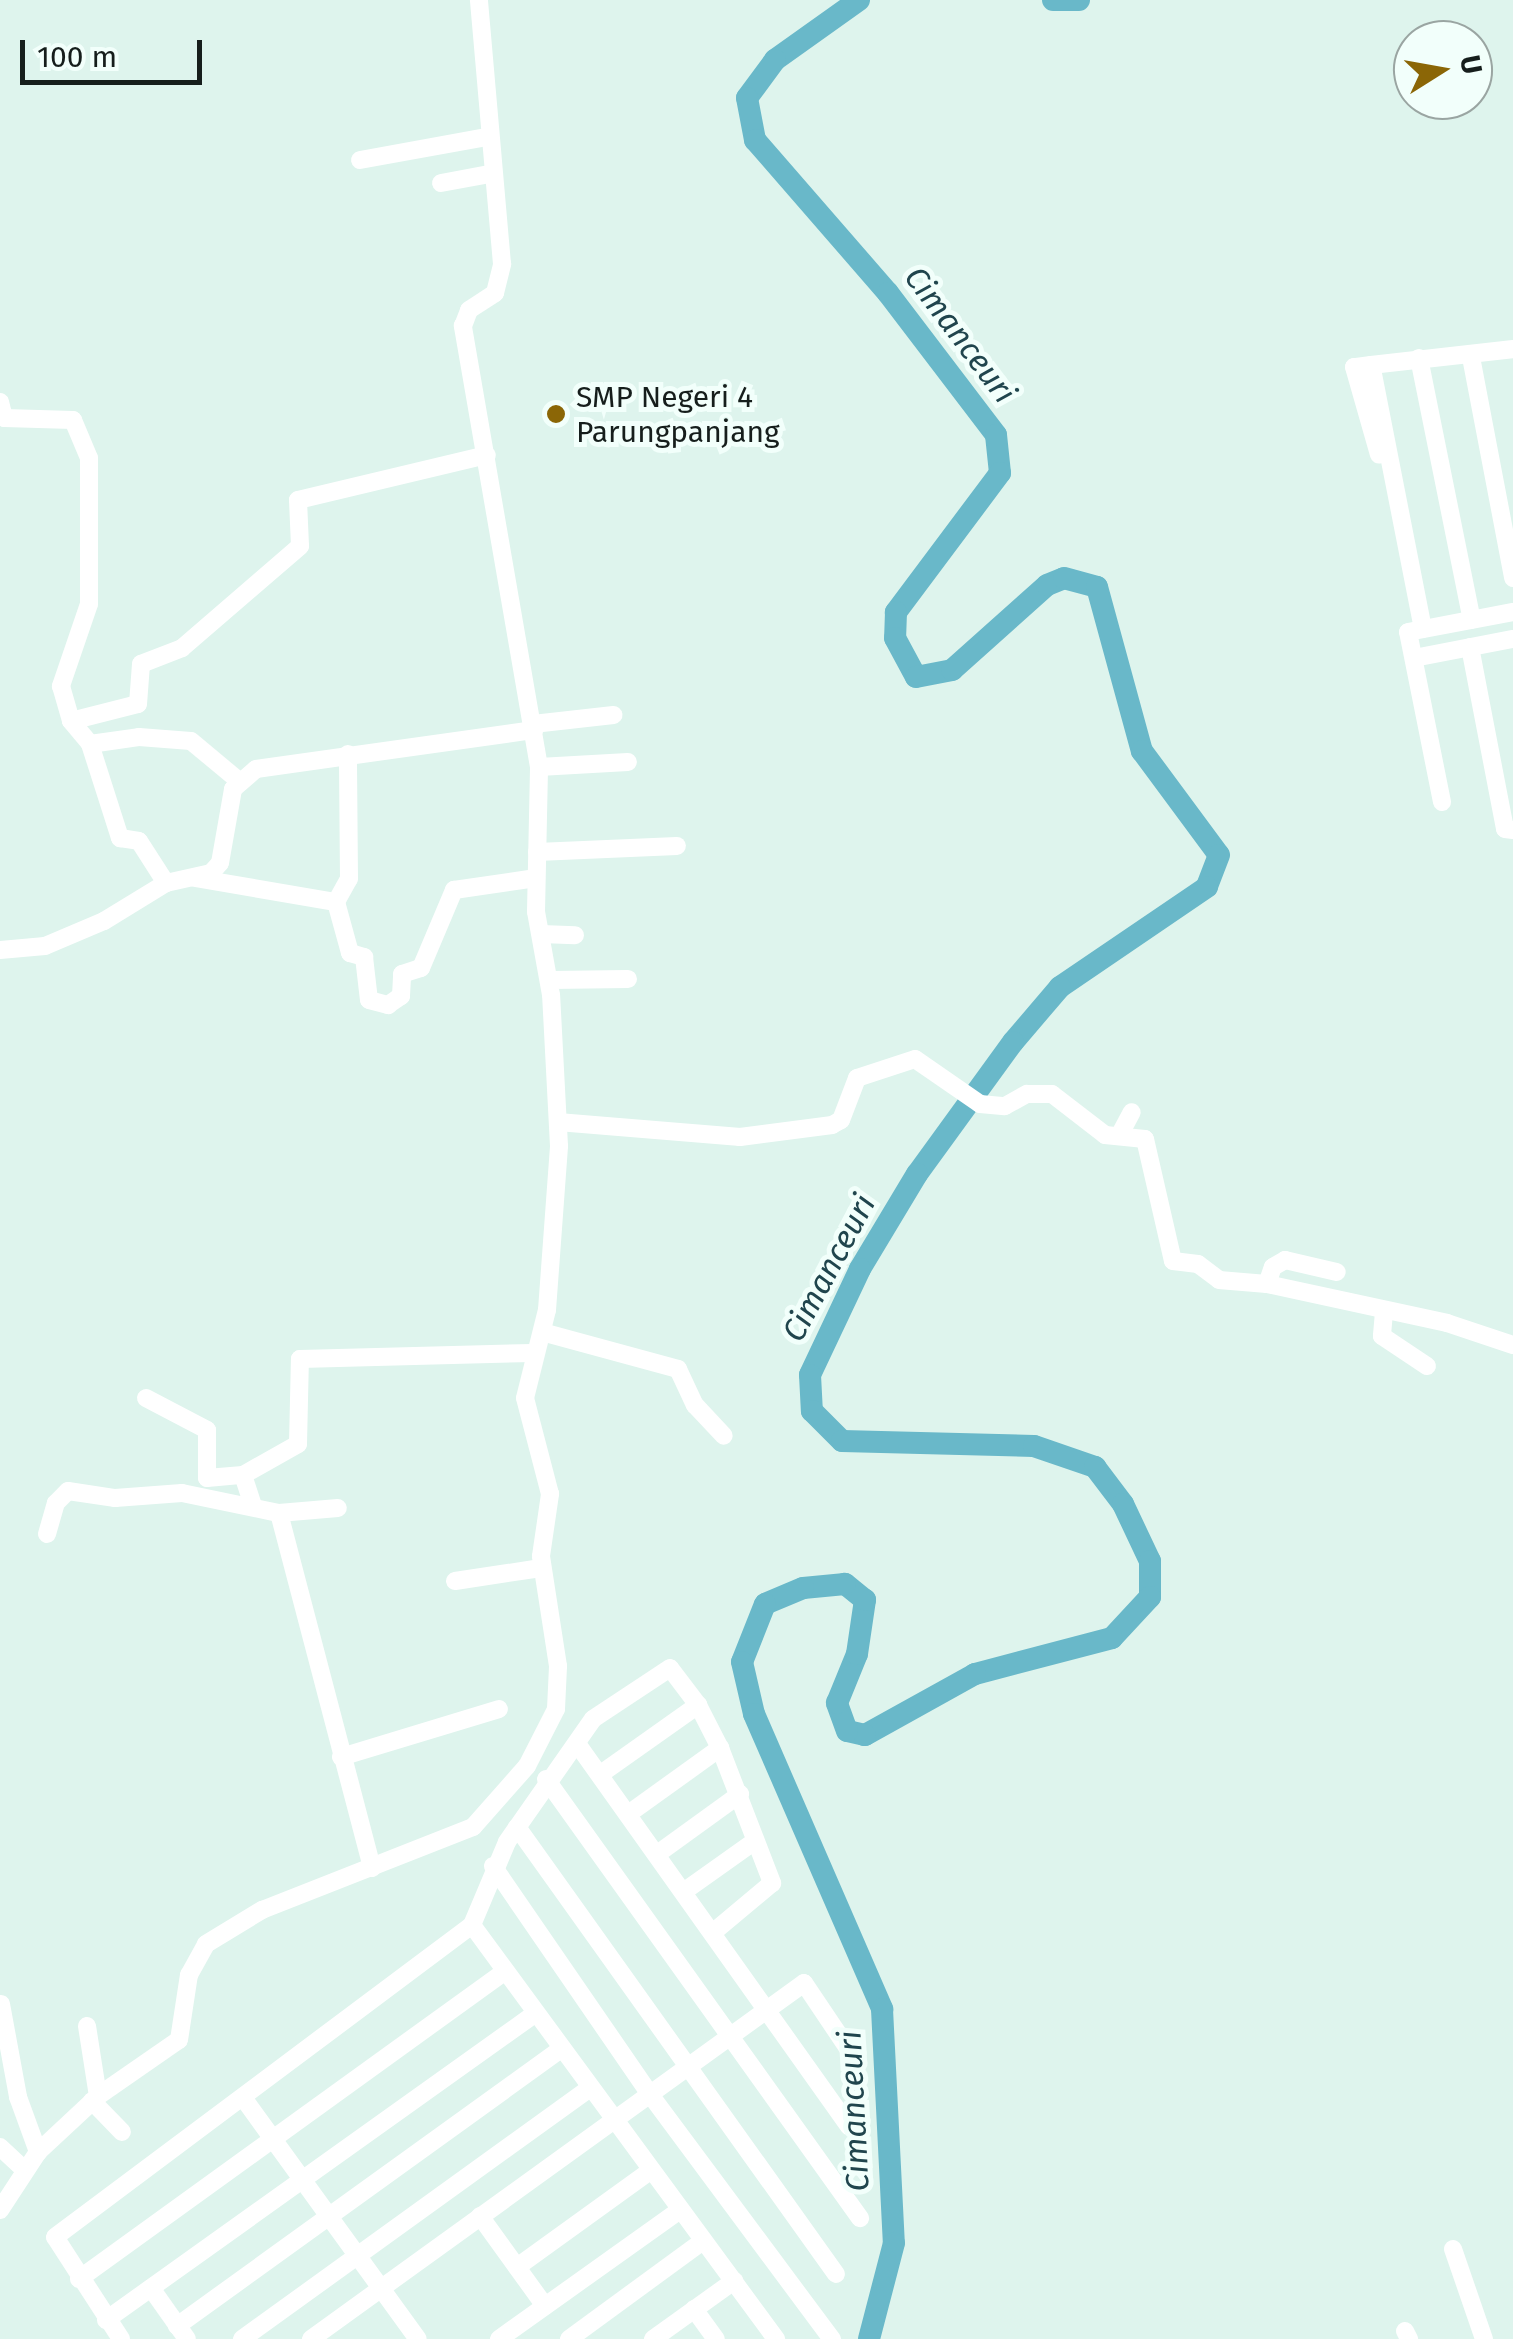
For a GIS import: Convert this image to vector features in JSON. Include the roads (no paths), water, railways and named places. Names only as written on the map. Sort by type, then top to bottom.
[{"type":"street","points":[[0,2210],[38,2152],[95,2099],[179,2040],[189,1975],[206,1944],[262,1910],[473,1827],[527,1766],[558,1696],[542,1568],[550,1494],[526,1412],[533,1353],[542,1332],[551,1279],[558,1122],[550,980],[536,878],[539,767],[464,326],[469,310],[495,293],[500,281],[486,137],[479,0]]},
{"type":"street","points":[[360,160],[486,137]]},
{"type":"street","points":[[441,183],[490,174]]},
{"type":"street","points":[[1424,629],[1372,365],[1513,350]]},
{"type":"street","points":[[1471,357],[1513,578]]},
{"type":"street","points":[[1418,358],[1472,620]]},
{"type":"street","points":[[0,402],[4,418],[74,420],[89,458],[89,604],[60,686],[70,721],[90,744],[120,838],[139,841],[166,883]]},
{"type":"street","points":[[70,721],[138,704],[141,664],[182,648],[300,546],[298,500],[487,454]]},
{"type":"street","points":[[1442,802],[1408,632],[1513,612]]},
{"type":"street","points":[[1414,658],[1513,639]]},
{"type":"street","points":[[1470,648],[1505,828],[1513,830]]},
{"type":"street","points":[[0,950],[45,946],[82,932],[166,883],[210,873],[220,863],[239,782],[256,769],[613,715]]},
{"type":"street","points":[[90,744],[139,738],[191,742],[239,782]]},
{"type":"street","points":[[348,754],[349,879],[336,902],[350,953],[364,957],[370,1000],[388,1005],[401,996],[402,974],[420,968],[454,890],[536,878]]},
{"type":"street","points":[[539,767],[628,762]]},
{"type":"street","points":[[537,852],[677,846]]},
{"type":"street","points":[[190,876],[336,902]]},
{"type":"street","points":[[541,934],[575,935]]},
{"type":"street","points":[[550,980],[628,979]]},
{"type":"street","points":[[558,1122],[740,1137],[832,1125],[841,1120],[857,1078],[915,1059],[980,1104],[1005,1106],[1027,1094],[1052,1094],[1105,1135],[1148,1141],[1172,1260],[1197,1264],[1219,1280],[1267,1284],[1513,1344]]},
{"type":"street","points":[[1120,1136],[1132,1112]]},
{"type":"street","points":[[1267,1284],[1273,1267],[1285,1260],[1336,1272]]},
{"type":"street","points":[[1384,1312],[1382,1336],[1427,1366]]},
{"type":"street","points":[[542,1332],[672,1366],[724,1436]]},
{"type":"street","points":[[146,1398],[206,1430],[208,1480],[243,1476],[298,1444],[300,1359],[533,1353]]},
{"type":"street","points":[[243,1476],[252,1504]]},
{"type":"street","points":[[47,1534],[56,1503],[68,1491],[128,1498],[182,1493],[252,1504],[279,1513],[338,1508]]},
{"type":"street","points":[[279,1513],[372,1868]]},
{"type":"street","points":[[455,1581],[542,1568]]},
{"type":"street","points":[[121,2339],[78,2279],[55,2237],[472,1925],[493,1866],[546,1779],[578,1745],[593,1719],[666,1669],[676,1669],[720,1748],[772,1885],[716,1930]]},
{"type":"street","points":[[602,1773],[698,1705]]},
{"type":"street","points":[[341,1757],[498,1710]]},
{"type":"street","points":[[578,1745],[632,1812],[716,1930],[849,2127]]},
{"type":"street","points":[[632,1812],[720,1748]]},
{"type":"street","points":[[546,1779],[860,2218]]},
{"type":"street","points":[[660,1852],[740,1794]]},
{"type":"street","points":[[517,1827],[836,2274]]},
{"type":"street","points":[[686,1890],[755,1841]]},
{"type":"street","points":[[493,1866],[649,2093],[832,2339]]},
{"type":"street","points":[[472,1925],[776,2339]]},
{"type":"street","points":[[78,2279],[504,1972]]},
{"type":"street","points":[[311,2339],[384,2292],[480,2216],[767,2006],[807,1984],[849,2050]]},
{"type":"street","points":[[1,2004],[18,2097],[38,2152]]},
{"type":"street","points":[[106,2320],[536,2013]]},
{"type":"street","points":[[87,2026],[95,2099],[122,2132]]},
{"type":"street","points":[[151,2288],[182,2332],[331,2216],[561,2049]]},
{"type":"street","points":[[242,2339],[357,2252],[589,2089]]},
{"type":"street","points":[[244,2098],[418,2339]]},
{"type":"street","points":[[0,2147],[24,2169]]},
{"type":"street","points":[[517,2268],[650,2171]]},
{"type":"street","points":[[499,2339],[680,2210]]},
{"type":"street","points":[[480,2216],[545,2306]]},
{"type":"street","points":[[569,2339],[703,2241]]},
{"type":"street","points":[[1453,2250],[1484,2339]]},
{"type":"street","points":[[654,2339],[734,2281]]},
{"type":"street","points":[[694,2309],[716,2339]]},
{"type":"waterway","name":"Cimanceuri","points":[[859,0],[775,60],[747,98],[755,140],[888,293],[996,435],[1000,473],[896,612],[895,638],[916,677],[952,670],[1047,585],[1064,578],[1097,587],[1142,751],[1219,855],[1207,887],[1060,987],[1013,1042],[917,1174],[860,1269],[810,1375],[812,1411],[842,1441],[1034,1446],[1095,1467],[1123,1504],[1150,1561],[1150,1597],[1112,1638],[975,1674],[865,1735],[847,1731],[837,1703],[857,1654],[865,1600],[845,1584],[803,1588],[765,1604],[742,1662],[754,1714],[882,2009],[894,2243],[869,2339]]},
{"type":"waterway","name":"Cimanceuri","points":[[1053,0],[1079,0]]},
{"type":"place","name":"SMP Negeri 4 Parungpanjang","points":[[556,414]]}]
